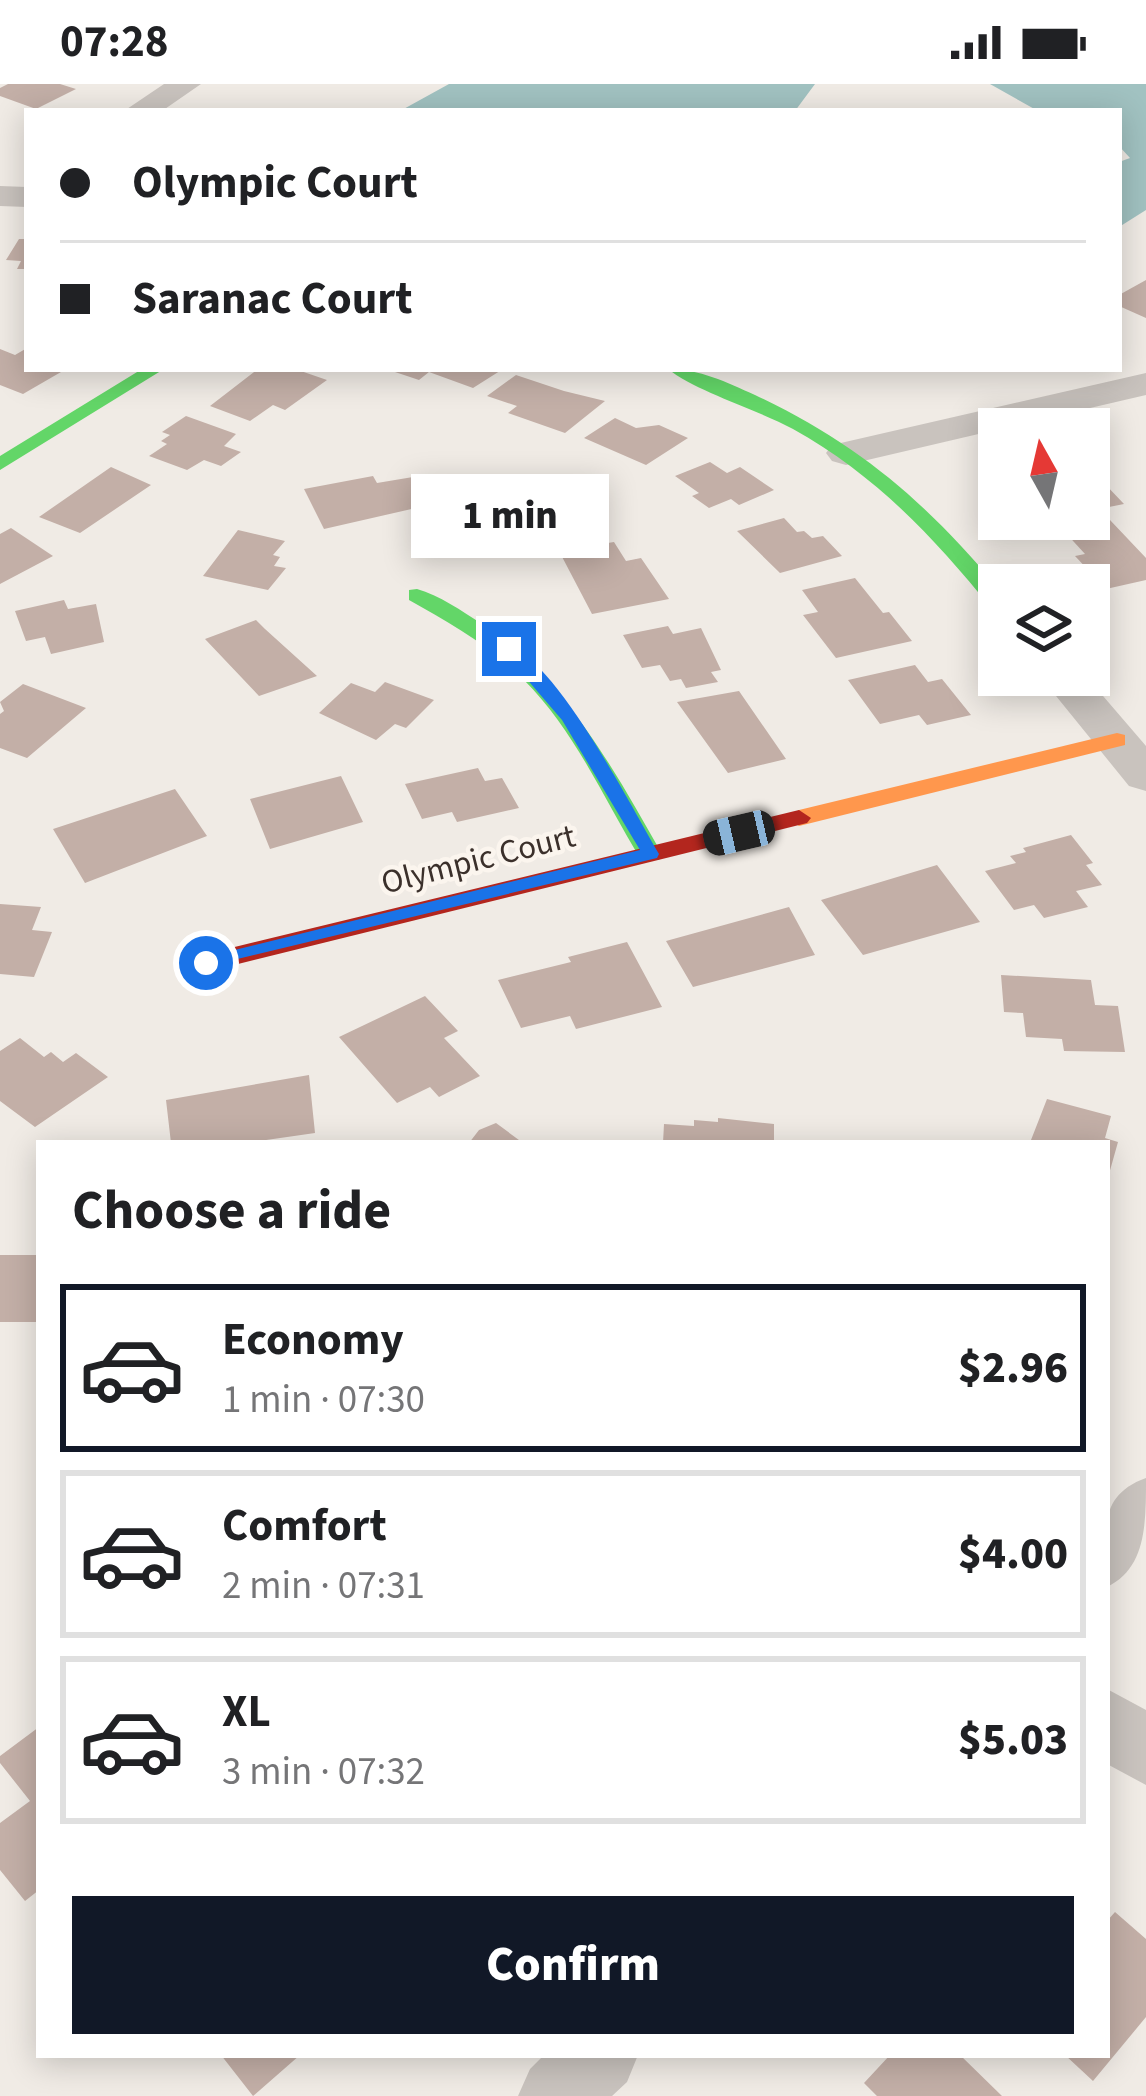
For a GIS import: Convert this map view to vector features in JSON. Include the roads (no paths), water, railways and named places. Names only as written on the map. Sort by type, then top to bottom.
[{"type":"street","points":[[144,108],[175,85]]},
{"type":"street","points":[[2,460],[150,372]]},
{"type":"street","points":[[684,372],[781,415],[846,453],[931,522],[978,578]]},
{"type":"street","points":[[846,453],[1146,384]]},
{"type":"street","points":[[417,595],[466,620],[531,669],[569,718],[650,854]]},
{"type":"street","points":[[1079,696],[1146,776]]},
{"type":"street","name":"Olympic Court","points":[[206,963],[1117,740]]},
{"type":"street","points":[[1110,1555],[1146,1505]]},
{"type":"street","points":[[1110,1723],[1146,1753]]},
{"type":"street","points":[[557,2096],[597,2058]]},
{"type":"water","points":[[449,84],[815,84],[797,108],[405,108]]},
{"type":"water","points":[[990,84],[1146,84],[1146,210],[1122,225],[1122,161],[1130,158],[1122,149],[1122,108],[1033,108]]}]
